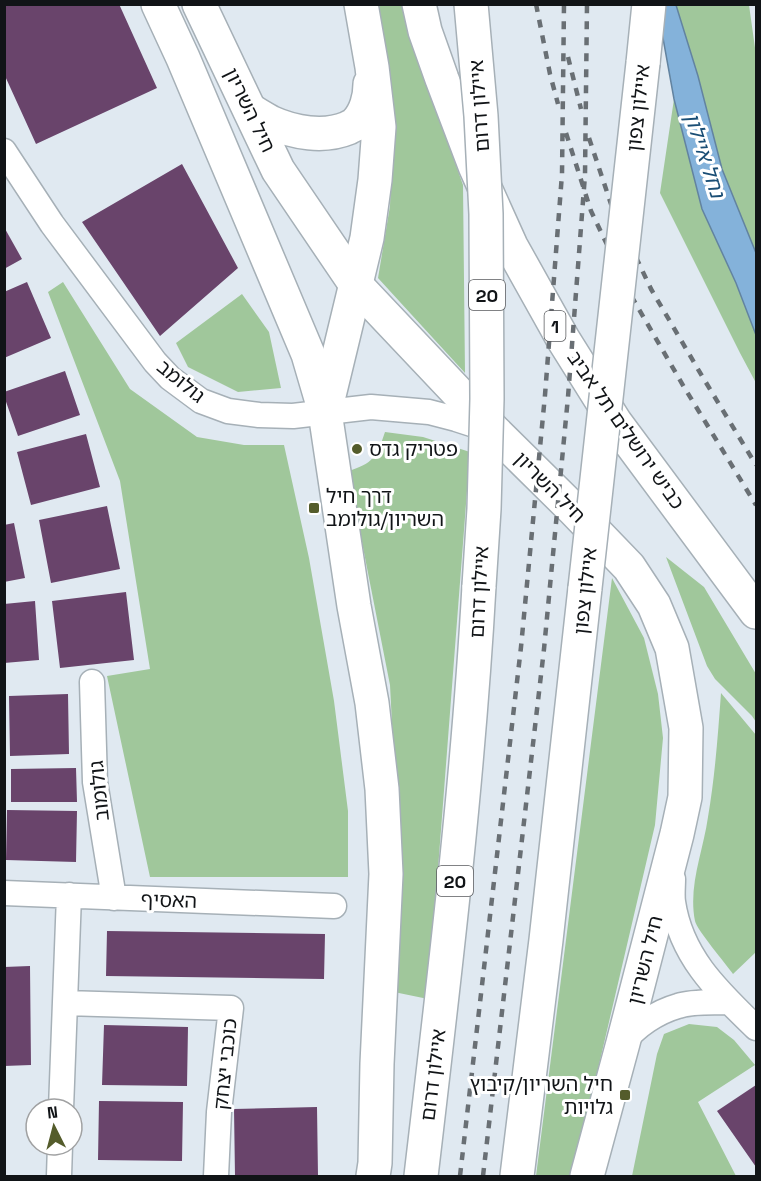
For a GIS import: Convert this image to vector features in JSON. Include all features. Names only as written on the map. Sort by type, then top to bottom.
[{"type":"main road","name":"חיל השריון","points":[[158,4],[308,354],[325,412],[354,606],[372,703],[382,789],[386,874],[373,1176]]},
{"type":"main road","name":"חיל השריון","points":[[200,4],[278,170],[356,285],[495,432],[629,567],[654,605],[672,648],[686,728],[684,797],[623,1043],[587,1176]]},
{"type":"main road","points":[[325,412],[367,238],[375,180],[379,127],[361,4]]},
{"type":"main road","name":"כביש ירושלים תל אביב","points":[[419,4],[425,31],[475,166],[511,246],[563,339],[615,422],[756,611]]},
{"type":"main road","name":"איילון דרום","points":[[421,1176],[457,868],[475,663],[484,509],[488,399],[486,214],[481,116],[471,4]]},
{"type":"main road","name":"איילון צפון","points":[[517,1176],[546,940],[649,4]]},
{"type":"main road","points":[[250,110],[271,122],[307,133],[324,134],[342,130],[356,124],[368,102],[372,67]]},
{"type":"street","name":"גולומב","points":[[4,151],[52,224],[155,362],[170,378],[201,401],[228,411],[259,416],[293,416],[371,407],[429,412],[495,432]]},
{"type":"street","name":"גולומוב","points":[[92,682],[95,782],[114,898]]},
{"type":"street","points":[[674,843],[672,900],[677,922],[689,952],[702,971],[756,1028]]},
{"type":"street","name":"האסיף","points":[[4,893],[334,906]]},
{"type":"street","points":[[61,1097],[69,895]]},
{"type":"street","points":[[623,1043],[643,1024],[678,1006],[730,1002]]},
{"type":"street","name":"כוכבי יצחק","points":[[65,1003],[231,1008],[219,1112],[216,1176]]},
{"type":"street","points":[[58,1176],[59,1157]]},
{"type":"green space","points":[[676,4],[749,5],[756,55],[756,253],[722,169],[698,76]]},
{"type":"green space","points":[[379,5],[403,5],[410,35],[463,185],[465,373],[378,278],[390,206],[393,109]]},
{"type":"green space","points":[[674,99],[702,209],[736,283],[756,335],[756,383],[660,193]]},
{"type":"green space","points":[[63,282],[130,389],[197,437],[244,445],[284,445],[309,558],[334,701],[348,811],[348,877],[150,877],[107,676],[150,669],[120,481],[48,292]]},
{"type":"green space","points":[[242,294],[269,332],[281,388],[238,392],[188,367],[176,343]]},
{"type":"green space","points":[[385,432],[423,437],[470,452],[428,999],[394,992],[400,880],[390,685],[348,471],[373,458]]},
{"type":"green space","points":[[666,557],[704,587],[756,674],[756,722],[715,679],[707,666]]},
{"type":"green space","points":[[612,578],[644,638],[658,694],[663,738],[655,825],[573,1176],[536,1176]]},
{"type":"green space","points":[[721,693],[756,735],[756,952],[733,974],[697,925],[693,908],[697,869],[713,786]]},
{"type":"green space","points":[[689,1024],[717,1027],[734,1040],[755,1065],[698,1102],[736,1176],[632,1176],[657,1054],[664,1034]]},
{"type":"water","name":"נחל איילון","points":[[657,5],[676,5],[698,76],[722,169],[756,253],[756,335],[736,283],[702,209],[674,99]]},
{"type":"building","points":[[5,4],[119,4],[157,88],[36,144],[5,76]]},
{"type":"building","points":[[182,164],[238,268],[160,336],[82,222]]},
{"type":"building","points":[[4,227],[22,259],[4,269]]},
{"type":"building","points":[[27,282],[51,338],[4,358],[4,292]]},
{"type":"building","points":[[65,371],[80,415],[18,436],[4,392]]},
{"type":"building","points":[[86,434],[100,487],[31,505],[17,452]]},
{"type":"building","points":[[107,506],[120,569],[51,583],[39,520]]},
{"type":"building","points":[[14,523],[25,578],[4,582],[4,525]]},
{"type":"building","points":[[126,592],[134,660],[60,668],[52,601]]},
{"type":"building","points":[[35,601],[39,660],[4,663],[4,604]]},
{"type":"building","points":[[68,694],[69,754],[10,756],[9,696]]},
{"type":"building","points":[[76,768],[77,802],[11,802],[11,769]]},
{"type":"building","points":[[7,810],[77,811],[76,862],[6,860]]},
{"type":"building","points":[[107,931],[325,934],[324,979],[106,976]]},
{"type":"building","points":[[30,966],[31,1065],[4,1066],[4,967]]},
{"type":"building","points":[[104,1025],[188,1027],[187,1086],[102,1085]]},
{"type":"building","points":[[756,1085],[756,1167],[717,1111]]},
{"type":"building","points":[[99,1101],[183,1102],[182,1161],[98,1160]]},
{"type":"building","points":[[317,1107],[318,1176],[235,1176],[234,1109]]},
{"type":"railway","points":[[536,4],[558,104]]},
{"type":"railway","points":[[460,1176],[521,647],[545,395],[562,174],[564,4]]},
{"type":"railway","points":[[483,1176],[544,649],[568,397],[585,175],[587,4]]},
{"type":"railway","points":[[568,57],[581,109]]},
{"type":"railway","points":[[566,133],[591,211],[633,299],[756,505]]},
{"type":"railway","points":[[589,138],[611,204],[651,289],[756,465]]},
{"type":"place","name":"פטריק גדס","points":[[357,449]]},
{"type":"place","name":"דרך חיל השריון/גולומב","points":[[314,508]]},
{"type":"place","name":"חיל השריון/קיבוץ גלויות","points":[[625,1095]]}]
